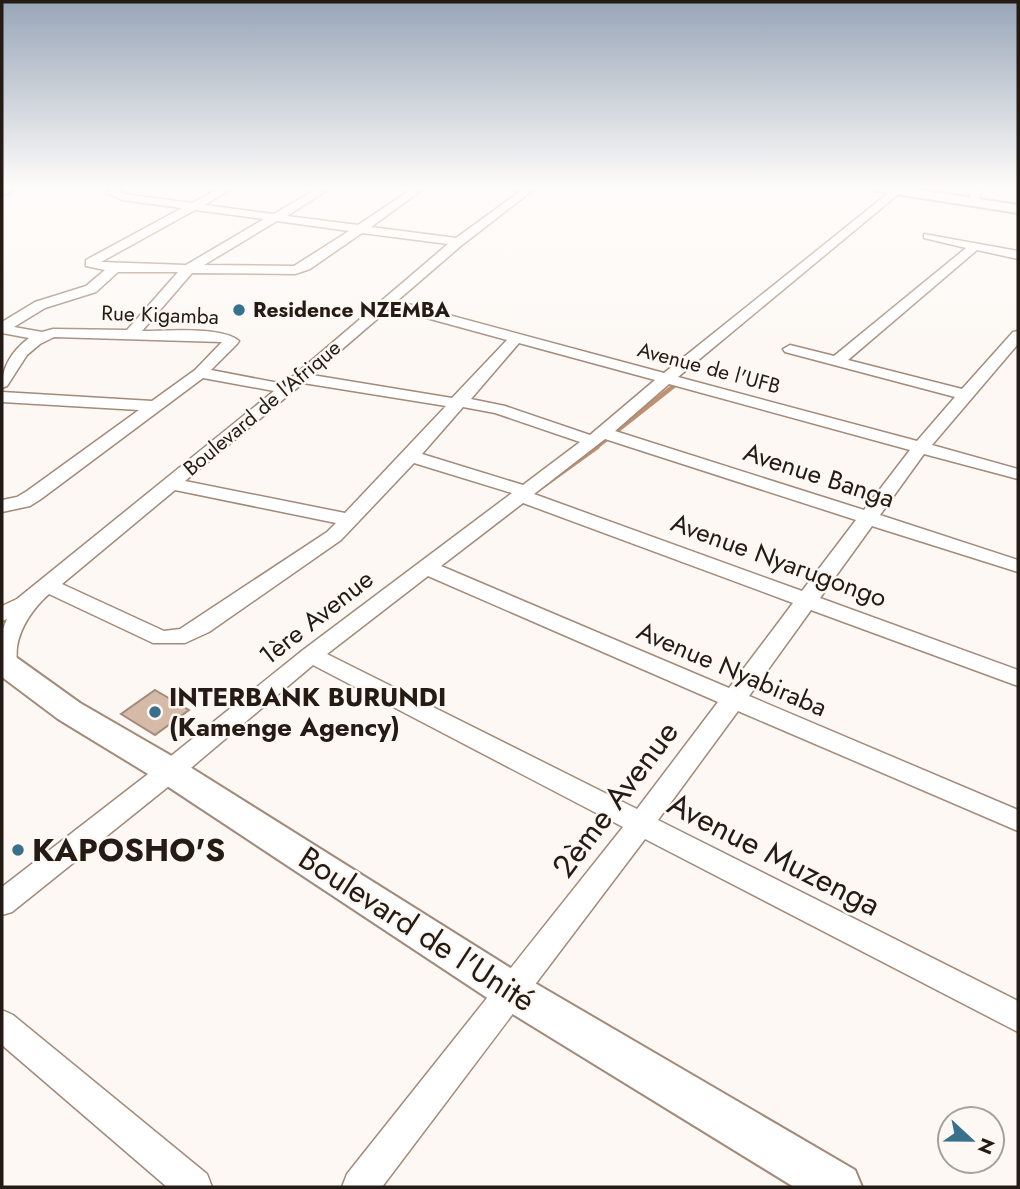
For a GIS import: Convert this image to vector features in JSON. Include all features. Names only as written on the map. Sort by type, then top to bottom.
[{"type":"street","points":[[127,242],[90,263],[115,268],[295,270],[306,266],[340,242]]},
{"type":"street","points":[[132,334],[187,270],[233,242]]},
{"type":"street","name":"Boulevard de l'Afrique","points":[[2,614],[25,604],[48,586],[293,384],[457,242]]},
{"type":"street","name":"1ère Avenue","points":[[2,903],[312,655],[598,437],[835,242]]},
{"type":"street","points":[[958,242],[1018,255]]},
{"type":"street","points":[[837,361],[975,246]]},
{"type":"street","name":"Rue Kigamba","points":[[115,268],[92,289],[40,305],[7,325],[7,330],[42,336],[53,333],[132,334],[221,337],[232,341],[200,373]]},
{"type":"street","name":"Avenue de l'UFB","points":[[388,303],[1018,474]]},
{"type":"street","name":"2ème Avenue","points":[[360,1187],[640,825],[731,699],[870,519],[920,448],[1018,335]]},
{"type":"street","points":[[2,383],[23,348],[42,336]]},
{"type":"street","points":[[48,586],[162,638],[172,639],[201,627],[316,550],[350,520],[516,338]]},
{"type":"street","points":[[790,349],[965,395]]},
{"type":"street","points":[[996,359],[1018,364]]},
{"type":"street","points":[[2,506],[23,502],[34,495],[200,373]]},
{"type":"street","name":"Avenue Banga","points":[[200,373],[457,402],[499,410],[598,437],[1018,566]]},
{"type":"street","points":[[2,397],[155,406]]},
{"type":"street","name":"Avenue Nyarugongo","points":[[411,456],[524,494],[1018,678]]},
{"type":"street","points":[[172,484],[350,520]]},
{"type":"street","name":"Avenue Nyabiraba","points":[[425,567],[1018,821]]},
{"type":"street","name":"Boulevard de l'Afrique","points":[[3,663],[6,645],[25,604]]},
{"type":"street","name":"Avenue Muzenga","points":[[312,655],[1018,1017]]},
{"type":"street","name":"Boulevard de l'Unité","points":[[3,663],[69,710],[170,771],[513,992],[838,1187]]},
{"type":"street","points":[[2,1025],[194,1187]]},
{"type":"building","name":"INTERBANK BURUNDI (Kamenge Agency)","points":[[155,690],[189,710],[155,735],[121,714]]},
{"type":"waterway","points":[[594,449],[675,385]]},
{"type":"waterway","points":[[533,493],[597,447]]},
{"type":"place","name":"Residence NZEMBA","points":[[239,310]]},
{"type":"place","name":"INTERBANK BURUNDI (Kamenge Agency)","points":[[155,712]]},
{"type":"place","name":"KAPOSHO'S","points":[[18,850]]}]
